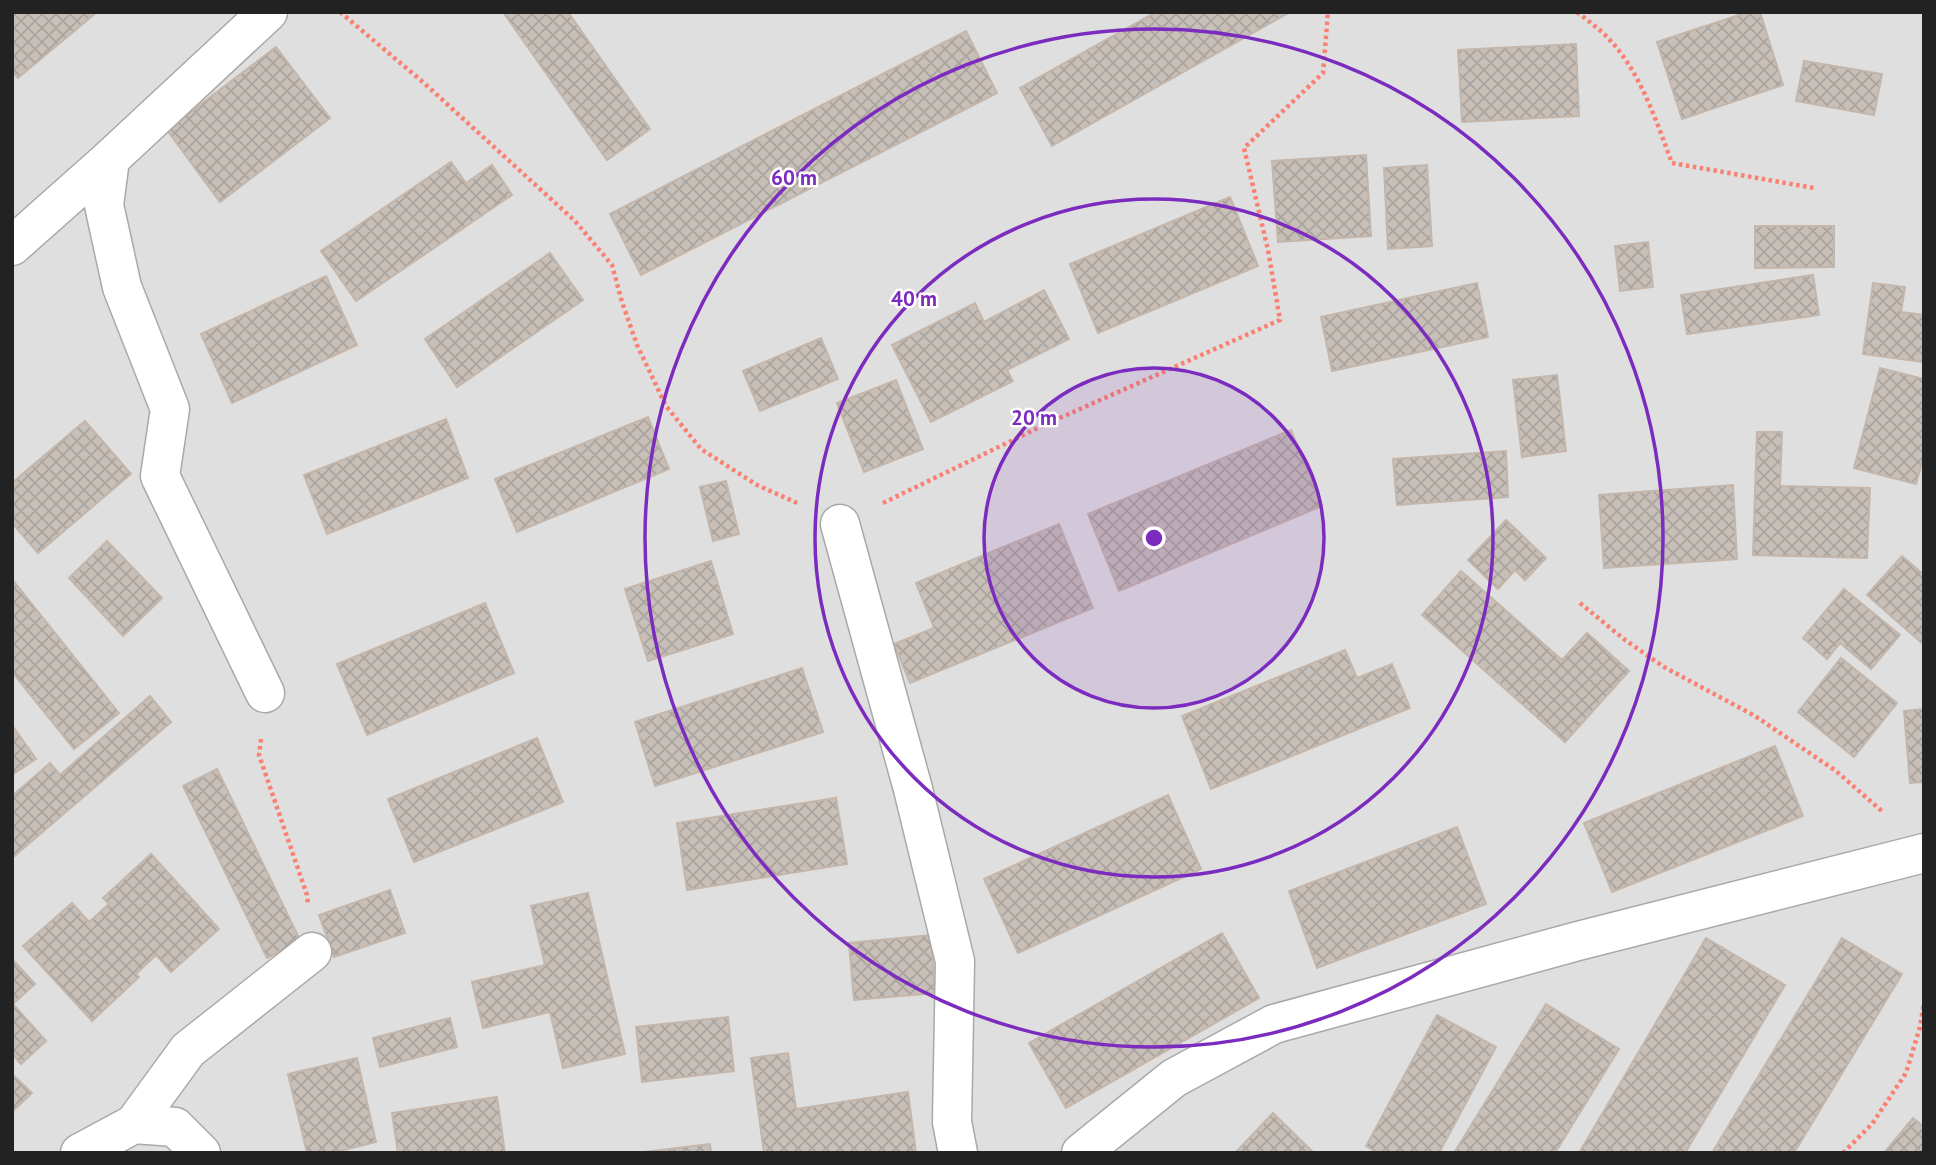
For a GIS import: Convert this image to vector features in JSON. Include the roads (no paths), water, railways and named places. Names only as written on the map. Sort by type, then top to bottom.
[{"type":"street","points":[[12,246],[268,12]]},
{"type":"street","points":[[110,159],[104,205],[122,287],[170,409],[160,476],[265,693]]},
{"type":"street","points":[[840,524],[913,789],[955,961],[951,1122],[958,1153]]},
{"type":"street","points":[[1082,1153],[1174,1077],[1274,1024],[1578,941],[1920,854]]},
{"type":"street","points":[[80,1153],[134,1124],[188,1050],[312,952]]},
{"type":"street","points":[[134,1124],[175,1127],[201,1153]]}]
